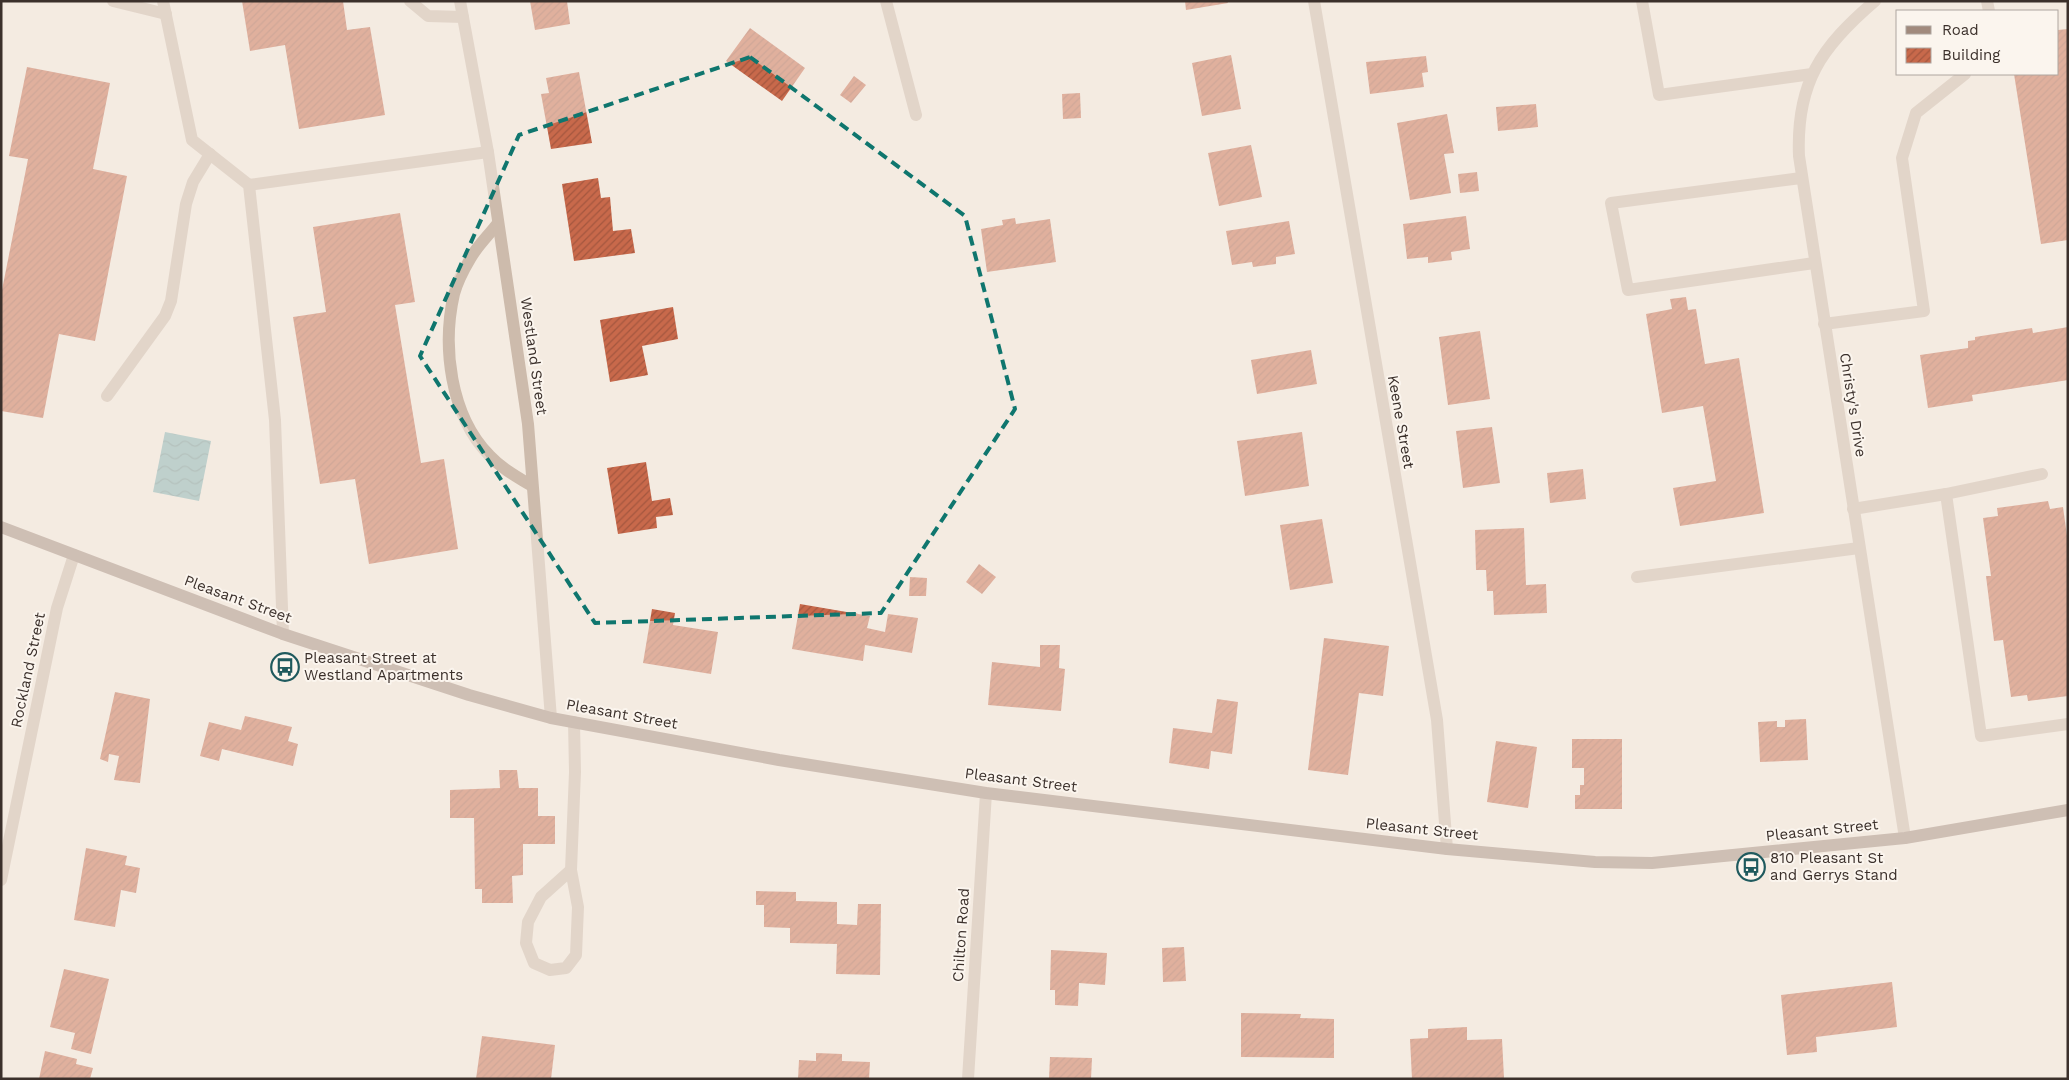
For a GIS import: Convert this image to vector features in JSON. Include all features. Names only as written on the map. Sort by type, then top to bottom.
[{"type":"main road","name":"Pleasant Street","points":[[1,527],[283,634],[469,695],[551,718],[779,760],[986,793],[1447,849],[1595,862],[1652,863],[1905,838],[2068,810]]},
{"type":"street","points":[[113,1],[166,14]]},
{"type":"street","points":[[163,1],[192,140],[249,185],[275,420],[283,634]]},
{"type":"street","points":[[410,1],[428,16],[463,17]]},
{"type":"street","name":"Westland Street","points":[[460,1],[488,152],[528,424],[551,718]]},
{"type":"street","points":[[886,1],[916,116]]},
{"type":"street","name":"Keene Street","points":[[1314,1],[1437,720],[1447,849]]},
{"type":"street","points":[[1642,1],[1659,95],[1812,74]]},
{"type":"street","name":"Christy's Drive","points":[[1875,1],[1838,35],[1812,74],[1800,111],[1798,134],[1801,178],[1905,838]]},
{"type":"street","points":[[1824,324],[1924,311],[1902,158],[1916,113],[1965,75]]},
{"type":"street","points":[[249,185],[488,152]]},
{"type":"street","points":[[107,396],[165,316],[171,301],[186,204],[193,182],[210,154]]},
{"type":"street","points":[[1801,178],[1611,203],[1628,290],[1814,263]]},
{"type":"street","points":[[498,223],[470,257],[454,292],[449,338],[452,381],[464,420],[488,455],[506,470],[532,486]]},
{"type":"street","points":[[1853,509],[1946,494],[2042,474]]},
{"type":"street","points":[[1946,494],[1981,736],[2068,724]]},
{"type":"street","points":[[1637,577],[1859,548]]},
{"type":"street","name":"Rockland Street","points":[[1,880],[57,608],[74,555]]},
{"type":"street","points":[[571,870],[541,897],[528,922],[526,943],[534,963],[550,970],[566,968],[576,955],[578,907],[571,870],[575,772],[574,722]]},
{"type":"street","name":"Chilton Road","points":[[968,1079],[986,793]]},
{"type":"highlighted area","points":[[750,57],[965,216],[1015,409],[881,613],[595,623],[420,356],[519,135]]},
{"type":"water","points":[[165,432],[211,441],[199,501],[153,492]]},
{"type":"building","points":[[242,1],[343,1],[347,30],[370,27],[385,115],[299,129],[285,45],[250,51]]},
{"type":"building","points":[[530,1],[567,1],[570,24],[535,30]]},
{"type":"building","points":[[1185,1],[1227,1],[1228,3],[1186,10]]},
{"type":"building","points":[[750,28],[805,68],[782,101],[726,61]]},
{"type":"building","points":[[2068,29],[2068,240],[2041,244],[2014,75],[2059,75],[2059,30]]},
{"type":"building","points":[[1231,55],[1241,109],[1202,116],[1192,63]]},
{"type":"building","points":[[1426,56],[1428,72],[1422,73],[1424,87],[1370,94],[1366,62]]},
{"type":"building","points":[[27,67],[110,83],[93,169],[127,176],[95,341],[59,334],[43,418],[1,411],[1,295],[28,159],[9,156]]},
{"type":"building","points":[[579,72],[592,143],[551,149],[541,94],[549,93],[546,78]]},
{"type":"building","points":[[854,76],[866,85],[851,103],[840,95]]},
{"type":"building","points":[[1080,93],[1081,118],[1063,119],[1062,94]]},
{"type":"building","points":[[1536,104],[1538,127],[1498,131],[1496,107]]},
{"type":"building","points":[[1447,114],[1454,153],[1444,154],[1451,193],[1410,200],[1397,123]]},
{"type":"building","points":[[1251,145],[1262,197],[1219,206],[1208,153]]},
{"type":"building","points":[[1477,172],[1479,191],[1460,193],[1458,174]]},
{"type":"building","points":[[598,178],[601,198],[610,197],[613,231],[631,229],[635,253],[574,261],[562,184]]},
{"type":"building","points":[[400,213],[415,302],[395,305],[421,463],[444,459],[458,549],[369,564],[355,479],[320,484],[293,317],[326,312],[313,227]]},
{"type":"building","points":[[1466,216],[1470,249],[1451,252],[1452,260],[1428,263],[1428,257],[1407,259],[1403,224]]},
{"type":"building","points":[[1015,218],[1016,224],[1050,219],[1056,262],[987,272],[981,229],[1003,225],[1002,220]]},
{"type":"building","points":[[1289,221],[1295,254],[1276,257],[1276,264],[1253,267],[1252,262],[1232,265],[1226,231]]},
{"type":"building","points":[[1686,297],[1688,310],[1696,309],[1705,364],[1739,358],[1764,513],[1680,526],[1673,488],[1716,481],[1703,406],[1662,413],[1646,314],[1672,309],[1670,299]]},
{"type":"building","points":[[673,307],[678,339],[642,346],[648,375],[610,382],[600,320]]},
{"type":"building","points":[[2068,327],[2068,380],[1972,395],[1973,401],[1928,408],[1920,355],[1968,348],[1968,341],[1975,340],[1975,337],[2032,328],[2033,333]]},
{"type":"building","points":[[1480,331],[1490,399],[1448,405],[1439,337]]},
{"type":"building","points":[[1311,350],[1317,384],[1257,394],[1251,360]]},
{"type":"building","points":[[1492,427],[1500,483],[1463,488],[1456,431]]},
{"type":"building","points":[[1302,432],[1309,486],[1245,496],[1237,441]]},
{"type":"building","points":[[646,462],[652,501],[670,498],[673,515],[656,517],[657,528],[618,534],[607,468]]},
{"type":"building","points":[[1583,469],[1586,499],[1550,503],[1547,473]]},
{"type":"building","points":[[2048,501],[2050,509],[2063,507],[2068,543],[2068,696],[2028,701],[2027,695],[2011,697],[2003,640],[1994,641],[1986,576],[1991,576],[1983,518],[1998,516],[1997,508]]},
{"type":"building","points":[[1322,519],[1333,583],[1290,590],[1280,525]]},
{"type":"building","points":[[1524,528],[1526,585],[1546,584],[1547,613],[1494,615],[1493,591],[1487,591],[1486,570],[1476,570],[1475,530]]},
{"type":"building","points":[[979,564],[996,577],[982,594],[966,582]]},
{"type":"building","points":[[910,577],[927,578],[926,596],[909,596]]},
{"type":"building","points":[[800,604],[870,616],[867,628],[885,632],[888,614],[918,618],[912,653],[865,645],[863,661],[792,649]]},
{"type":"building","points":[[652,609],[675,613],[673,625],[718,632],[711,674],[643,663]]},
{"type":"building","points":[[1324,638],[1389,646],[1383,696],[1359,693],[1348,775],[1308,770]]},
{"type":"building","points":[[1040,645],[1060,645],[1059,668],[1065,669],[1061,711],[988,705],[992,662],[1040,667]]},
{"type":"building","points":[[115,692],[150,699],[140,783],[114,780],[119,756],[109,754],[108,762],[100,759]]},
{"type":"building","points":[[1217,699],[1238,702],[1232,754],[1211,751],[1209,769],[1169,763],[1173,728],[1212,733]]},
{"type":"building","points":[[245,716],[292,727],[288,741],[298,744],[293,766],[222,749],[219,761],[200,756],[209,722],[241,730]]},
{"type":"building","points":[[1806,719],[1808,760],[1760,762],[1758,722],[1777,721],[1777,727],[1785,727],[1785,720]]},
{"type":"building","points":[[1572,739],[1622,739],[1622,809],[1575,809],[1575,795],[1580,795],[1580,785],[1584,785],[1584,768],[1572,768]]},
{"type":"building","points":[[1496,741],[1537,747],[1528,808],[1487,802]]},
{"type":"building","points":[[499,770],[517,770],[519,788],[538,788],[538,816],[555,816],[555,844],[523,844],[523,875],[512,876],[513,903],[482,903],[482,889],[475,889],[474,818],[450,818],[450,790],[500,788]]},
{"type":"building","points":[[86,848],[127,856],[125,865],[140,868],[136,893],[121,890],[115,927],[74,920]]},
{"type":"building","points":[[756,891],[796,892],[796,901],[837,902],[837,924],[857,925],[858,904],[881,904],[880,975],[836,974],[837,944],[790,943],[790,928],[764,927],[764,905],[756,905]]},
{"type":"building","points":[[1184,947],[1186,981],[1163,982],[1162,948]]},
{"type":"building","points":[[1051,950],[1107,953],[1105,985],[1079,983],[1078,1006],[1055,1005],[1055,990],[1050,990]]},
{"type":"building","points":[[64,969],[109,979],[91,1054],[71,1049],[75,1033],[50,1027]]},
{"type":"building","points":[[1892,982],[1897,1027],[1816,1037],[1817,1052],[1787,1055],[1781,995]]},
{"type":"building","points":[[1241,1013],[1301,1014],[1300,1018],[1334,1019],[1334,1058],[1241,1057]]},
{"type":"building","points":[[1467,1027],[1467,1040],[1502,1039],[1504,1078],[1412,1079],[1410,1039],[1428,1038],[1428,1029]]},
{"type":"building","points":[[482,1036],[555,1045],[551,1079],[476,1079]]},
{"type":"building","points":[[45,1051],[77,1059],[76,1064],[93,1068],[90,1079],[39,1079]]},
{"type":"building","points":[[816,1053],[842,1054],[842,1061],[870,1062],[869,1079],[798,1079],[799,1060],[816,1061]]},
{"type":"building","points":[[1050,1057],[1092,1058],[1091,1079],[1049,1079]]},
{"type":"place","name":"Pleasant Street at Westland Apartments","points":[[285,667]]},
{"type":"place","name":"810 Pleasant St and Gerrys Stand","points":[[1751,867]]}]
